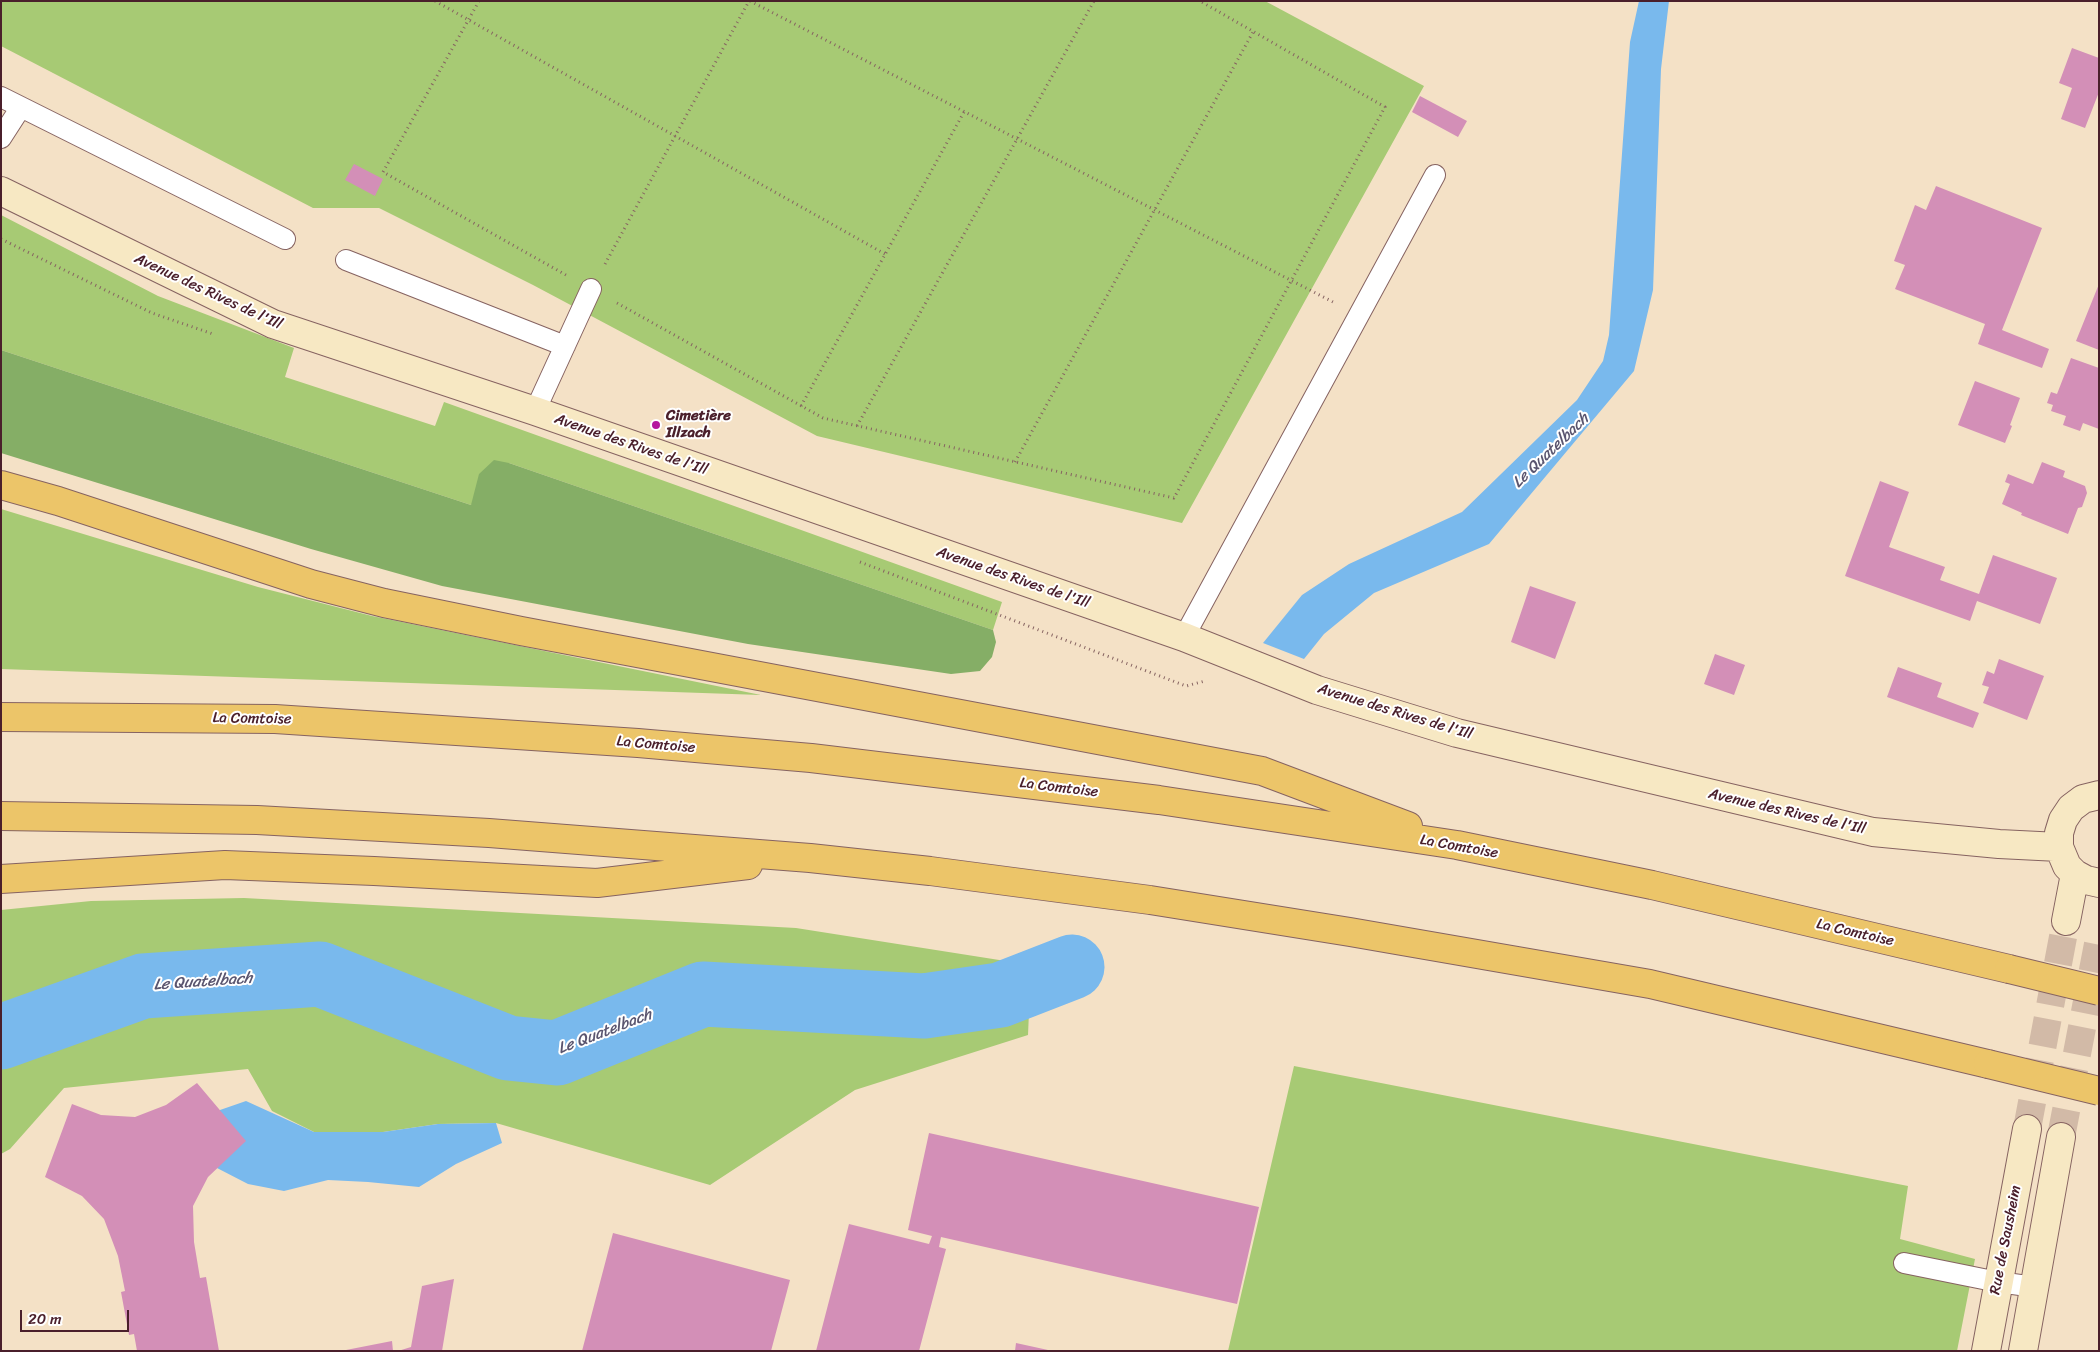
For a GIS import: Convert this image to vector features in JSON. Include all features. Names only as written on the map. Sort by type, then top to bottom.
[{"type":"highway","points":[[1,485],[58,501],[311,584],[384,603],[550,637],[1262,771],[1457,845]]},
{"type":"highway","name":"La Comtoise","points":[[1,717],[275,719],[647,744],[811,758],[1149,799],[1457,845],[1652,884],[2099,991]]},
{"type":"highway","points":[[1,816],[257,820],[489,833],[810,858],[930,871],[1150,900],[1350,932],[1650,984],[2099,1091]]},
{"type":"highway","points":[[1,879],[225,865],[374,870],[597,883],[810,858]]},
{"type":"street","name":"Avenue des Rives de l'Ill","points":[[1,191],[273,324],[535,411],[1184,637],[1317,690],[1457,733],[1873,832],[1999,844],[2059,847]]},
{"type":"street","points":[[2066,921],[2087,879],[2062,857],[2059,847],[2059,833],[2063,820],[2071,808],[2082,800],[2099,795]]},
{"type":"street","name":"Rue de Sausheim","points":[[1986,1351],[2027,1129]]},
{"type":"street","points":[[2023,1351],[2061,1137]]},
{"type":"lane","points":[[1,97],[285,239]]},
{"type":"lane","points":[[1,138],[20,108]]},
{"type":"lane","points":[[1184,637],[1435,175]]},
{"type":"lane","points":[[346,260],[565,346]]},
{"type":"lane","points":[[535,411],[591,288]]},
{"type":"lane","points":[[1904,1263],[1998,1282],[2035,1287]]},
{"type":"path","points":[[435,1],[886,254]]},
{"type":"path","points":[[479,1],[383,172],[823,418],[1174,498],[1385,108],[1200,1]]},
{"type":"path","points":[[591,288],[750,1],[1358,315]]},
{"type":"path","points":[[857,426],[1094,1]]},
{"type":"path","points":[[1015,462],[1253,32]]},
{"type":"path","points":[[802,406],[964,112]]},
{"type":"green space","points":[[1,1],[1265,1],[1424,86],[1182,523],[817,436],[533,285],[379,208],[313,208],[1,46]]},
{"type":"green space","points":[[1,215],[158,296],[294,348],[285,377],[435,426],[444,402],[1002,602],[993,630],[509,463],[471,505],[1,350]]},
{"type":"green space","points":[[1,350],[471,505],[479,474],[494,460],[509,463],[993,630],[996,642],[992,657],[980,671],[951,674],[748,644],[442,586],[311,549],[1,453]]},
{"type":"green space","points":[[1,509],[258,587],[372,616],[761,695],[1,669]]},
{"type":"green space","points":[[244,898],[796,928],[1031,965],[1028,1035],[855,1090],[710,1185],[496,1123],[438,1124],[383,1132],[314,1132],[272,1111],[248,1069],[64,1088],[10,1149],[1,1154],[1,910],[91,901]]},
{"type":"green space","points":[[1294,1066],[1908,1186],[1900,1239],[1975,1259],[1957,1351],[1228,1351]]},
{"type":"water","points":[[1639,1],[1669,1],[1661,69],[1653,290],[1634,371],[1489,544],[1374,593],[1324,634],[1304,659],[1263,643],[1302,595],[1349,564],[1462,512],[1577,400],[1603,361],[1609,335],[1630,42]]},
{"type":"water","points":[[246,1101],[314,1132],[383,1132],[438,1124],[496,1123],[502,1143],[456,1164],[419,1187],[328,1180],[284,1191],[248,1184],[217,1168],[220,1110]]},
{"type":"building","points":[[2072,48],[2099,58],[2099,92],[2085,128],[2061,119],[2072,88],[2059,83]]},
{"type":"building","points":[[1420,96],[1467,121],[1458,137],[1412,112]]},
{"type":"building","points":[[354,164],[383,179],[375,196],[345,180]]},
{"type":"building","points":[[1936,186],[2042,228],[2002,330],[2049,349],[2042,368],[1978,344],[1985,324],[1895,289],[1905,265],[1894,261],[1915,205],[1926,210]]},
{"type":"building","points":[[2099,284],[2099,350],[2076,341]]},
{"type":"building","points":[[2071,358],[2099,368],[2099,429],[2083,423],[2080,431],[2063,425],[2066,416],[2051,411],[2053,405],[2047,403],[2051,392],[2057,394]]},
{"type":"building","points":[[1975,381],[2020,398],[2005,443],[1958,425]]},
{"type":"building","points":[[2042,462],[2065,471],[2063,477],[2085,486],[2087,493],[2082,507],[2078,508],[2068,534],[2021,515],[2022,513],[2002,504],[2010,484],[2005,482],[2008,474],[2033,484]]},
{"type":"building","points":[[1880,481],[1909,492],[1889,547],[1945,567],[1940,580],[1979,594],[1993,555],[2057,578],[2040,624],[1977,601],[1970,621],[1845,576]]},
{"type":"building","points":[[1530,586],[1576,602],[1555,659],[1511,642]]},
{"type":"building","points":[[1715,654],[1745,665],[1734,695],[1704,684]]},
{"type":"building","points":[[1999,659],[2044,676],[2027,720],[1983,703],[1989,687],[1982,685],[1987,671],[1994,674]]},
{"type":"building","points":[[1898,667],[1942,683],[1937,697],[1979,713],[1973,728],[1887,697]]},
{"type":"building","points":[[197,1083],[246,1141],[208,1177],[193,1206],[194,1242],[200,1278],[206,1277],[219,1351],[137,1351],[134,1334],[129,1335],[121,1292],[125,1291],[118,1256],[104,1219],[82,1196],[45,1177],[72,1104],[101,1115],[135,1117],[166,1105]]},
{"type":"building","points":[[929,1133],[1259,1207],[1237,1304],[941,1237],[939,1247],[946,1249],[919,1351],[816,1351],[849,1224],[929,1244],[932,1236],[908,1230]]},
{"type":"building","points":[[613,1233],[790,1280],[771,1351],[582,1351]]},
{"type":"building","points":[[454,1279],[442,1351],[398,1351],[411,1347],[422,1286]]},
{"type":"building","points":[[392,1341],[393,1351],[346,1351],[346,1350]]},
{"type":"building","points":[[1016,1343],[1048,1350],[1048,1351],[1015,1351]]},
{"type":"waterway","name":"Le Quatelbach","points":[[1,1037],[143,986],[320,974],[508,1048],[557,1053],[703,994],[924,1006],[1000,995],[1072,967]]},
{"type":"tunnel","points":[[2027,1129],[2066,921]]},
{"type":"tunnel","points":[[2061,1137],[2099,939]]},
{"type":"place","name":"Cimetière Illzach","points":[[656,425]]}]
